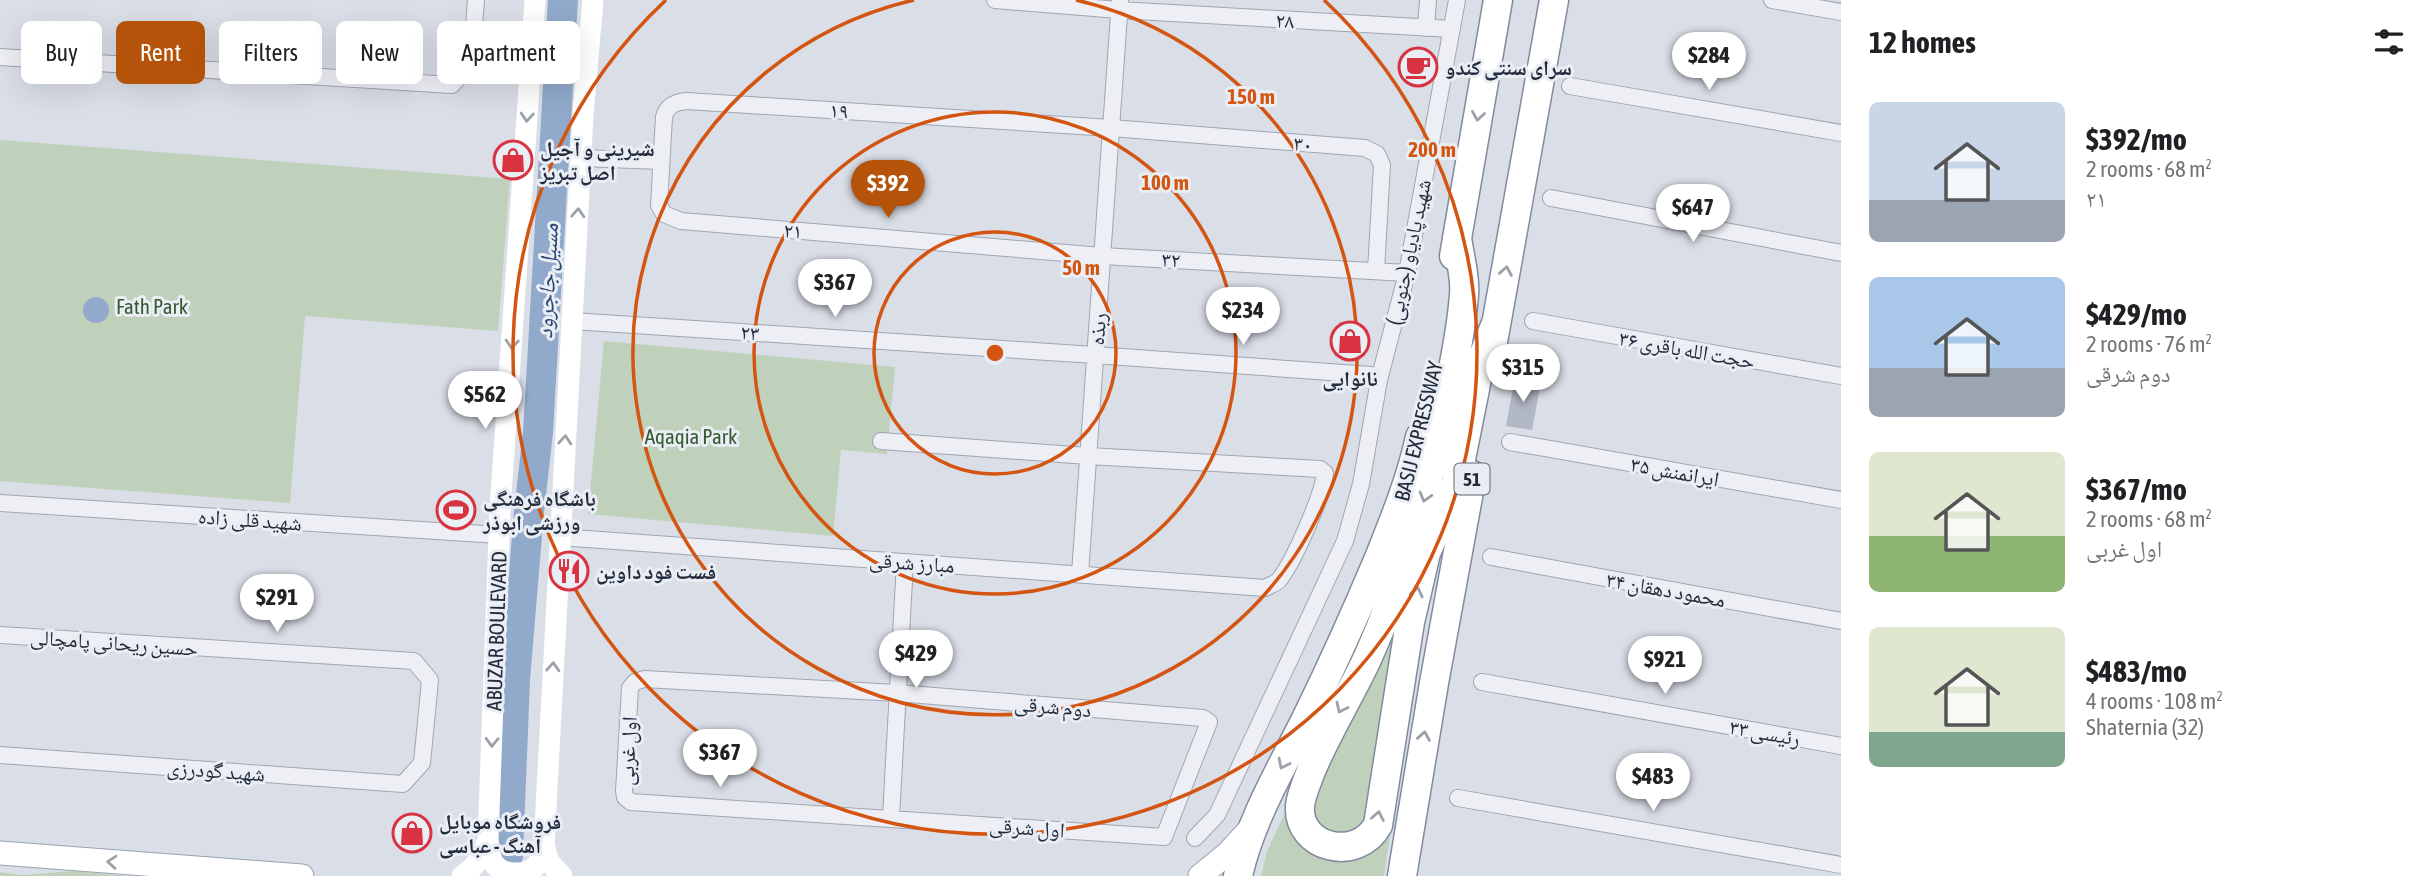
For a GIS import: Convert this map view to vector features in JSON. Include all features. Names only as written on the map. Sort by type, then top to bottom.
[{"type":"highway","name":"BASIJ EXPRESSWAY","points":[[1238,876],[1256,822],[1349,631],[1414,465],[1431,389],[1497,0]]},
{"type":"highway","name":"51","points":[[1402,876],[1554,0]]},
{"type":"highway","points":[[1457,237],[1465,292],[1450,383],[1426,494],[1390,606],[1367,660],[1318,755],[1300,804],[1301,819],[1308,833],[1333,846],[1347,848],[1359,845],[1372,835],[1378,825],[1410,622],[1426,553],[1456,484],[1480,364],[1496,323]]},
{"type":"main road","name":"ABUZAR BOULEVARD","points":[[462,876],[474,869],[488,840],[499,535],[536,0]]},
{"type":"main road","points":[[488,840],[491,860],[499,871],[513,876],[529,872],[538,864],[544,845],[583,115],[593,0]]},
{"type":"main road","points":[[1200,876],[1227,854],[1256,822]]},
{"type":"main road","points":[[544,845],[549,862],[562,876]]},
{"type":"main road","points":[[0,853],[44,859],[302,876]]},
{"type":"main road","points":[[0,862],[44,859]]},
{"type":"street","points":[[0,57],[452,85],[471,64],[476,0]]},
{"type":"street","name":"۲۸","points":[[995,0],[1119,5],[1452,29]]},
{"type":"street","points":[[1426,28],[1428,0]]},
{"type":"street","name":"شهید پادیاو (جنوبی)","points":[[1195,838],[1217,815],[1345,541],[1361,484],[1379,380],[1407,273],[1457,0]]},
{"type":"street","points":[[1772,0],[1841,12]]},
{"type":"street","name":"ربذه","points":[[1080,574],[1119,5]]},
{"type":"street","points":[[1570,86],[1841,133]]},
{"type":"street","name":"۱۹","points":[[659,205],[665,110],[675,102],[1111,128]]},
{"type":"street","name":"۳۰","points":[[1111,128],[1366,148],[1377,153],[1382,165],[1376,271]]},
{"type":"street","points":[[581,158],[662,161]]},
{"type":"street","points":[[1551,198],[1841,253]]},
{"type":"street","name":"۲۱","points":[[659,205],[664,214],[681,221],[1102,256]]},
{"type":"street","name":"۳۲","points":[[1102,256],[1407,273]]},
{"type":"street","name":"۲۳","points":[[572,321],[1095,355],[1371,376],[1379,380]]},
{"type":"street","name":"حجت الله باقری ۳۶","points":[[1533,321],[1841,376]]},
{"type":"street","points":[[881,440],[1088,456]]},
{"type":"street","name":"ایرانمنش ۳۵","points":[[1510,442],[1841,500]]},
{"type":"street","name":"مبارز شرقی","points":[[559,537],[1265,588],[1277,583],[1286,570],[1320,495],[1325,473],[1320,469],[1088,456]]},
{"type":"street","name":"شهید قلی زاده","points":[[0,503],[499,535]]},
{"type":"street","name":"محمود دهقان ۳۴","points":[[1491,557],[1841,621]]},
{"type":"street","points":[[891,817],[905,562]]},
{"type":"street","name":"حسین ریحانی پامچالی","points":[[0,635],[414,661],[430,680],[422,763]]},
{"type":"street","name":"دوم شرقی","points":[[630,688],[635,682],[644,679],[897,693],[1203,718],[1208,720],[1164,837]]},
{"type":"street","name":"رئیسی ۳۳","points":[[1482,682],[1841,746]]},
{"type":"street","name":"اول غربی","points":[[630,688],[624,790],[625,797],[631,802],[891,817]]},
{"type":"street","name":"شهید گودرزی","points":[[0,755],[403,784],[422,763]]},
{"type":"street","points":[[1458,798],[1841,865]]},
{"type":"street","name":"اول شرقی","points":[[891,817],[1164,837]]},
{"type":"green space","name":"Fath Park","points":[[0,140],[510,179],[498,331],[305,316],[290,503],[0,481]]},
{"type":"green space","name":"Aqaqia Park","points":[[604,341],[895,367],[887,454],[841,450],[833,536],[588,514]]},
{"type":"green space","points":[[1440,534],[1384,876],[1261,876],[1267,851],[1299,783],[1326,858],[1355,858],[1381,844]]},
{"type":"green space","points":[[1408,576],[1364,830],[1332,836],[1307,812]]},
{"type":"green space","points":[[74,871],[124,876],[0,876],[0,872],[23,875]]},
{"type":"water","points":[[96,297],[106,300],[109,310],[106,320],[96,323],[86,320],[83,310],[86,300]]},
{"type":"building","name":"نانوایی","points":[[1339,322],[1365,326],[1360,360],[1334,356]]},
{"type":"building","points":[[1515,377],[1541,382],[1532,430],[1506,426]]},
{"type":"waterway","name":"مسیل جاجرود","points":[[508,856],[515,680],[538,432],[563,0]]},
{"type":"place","name":"سرای سنتی کندو","points":[[1418,67]]},
{"type":"place","name":"شیرینی و آجیل اصل تبریز","points":[[513,160]]},
{"type":"place","name":"نانوایی","points":[[1350,341]]},
{"type":"place","name":"باشگاه فرهنگی ورزشی ابوذر","points":[[456,510]]},
{"type":"place","name":"فست فود داوین","points":[[569,571]]},
{"type":"place","name":"فروشگاه موبایل آهنگ - عباسی","points":[[412,833]]}]
